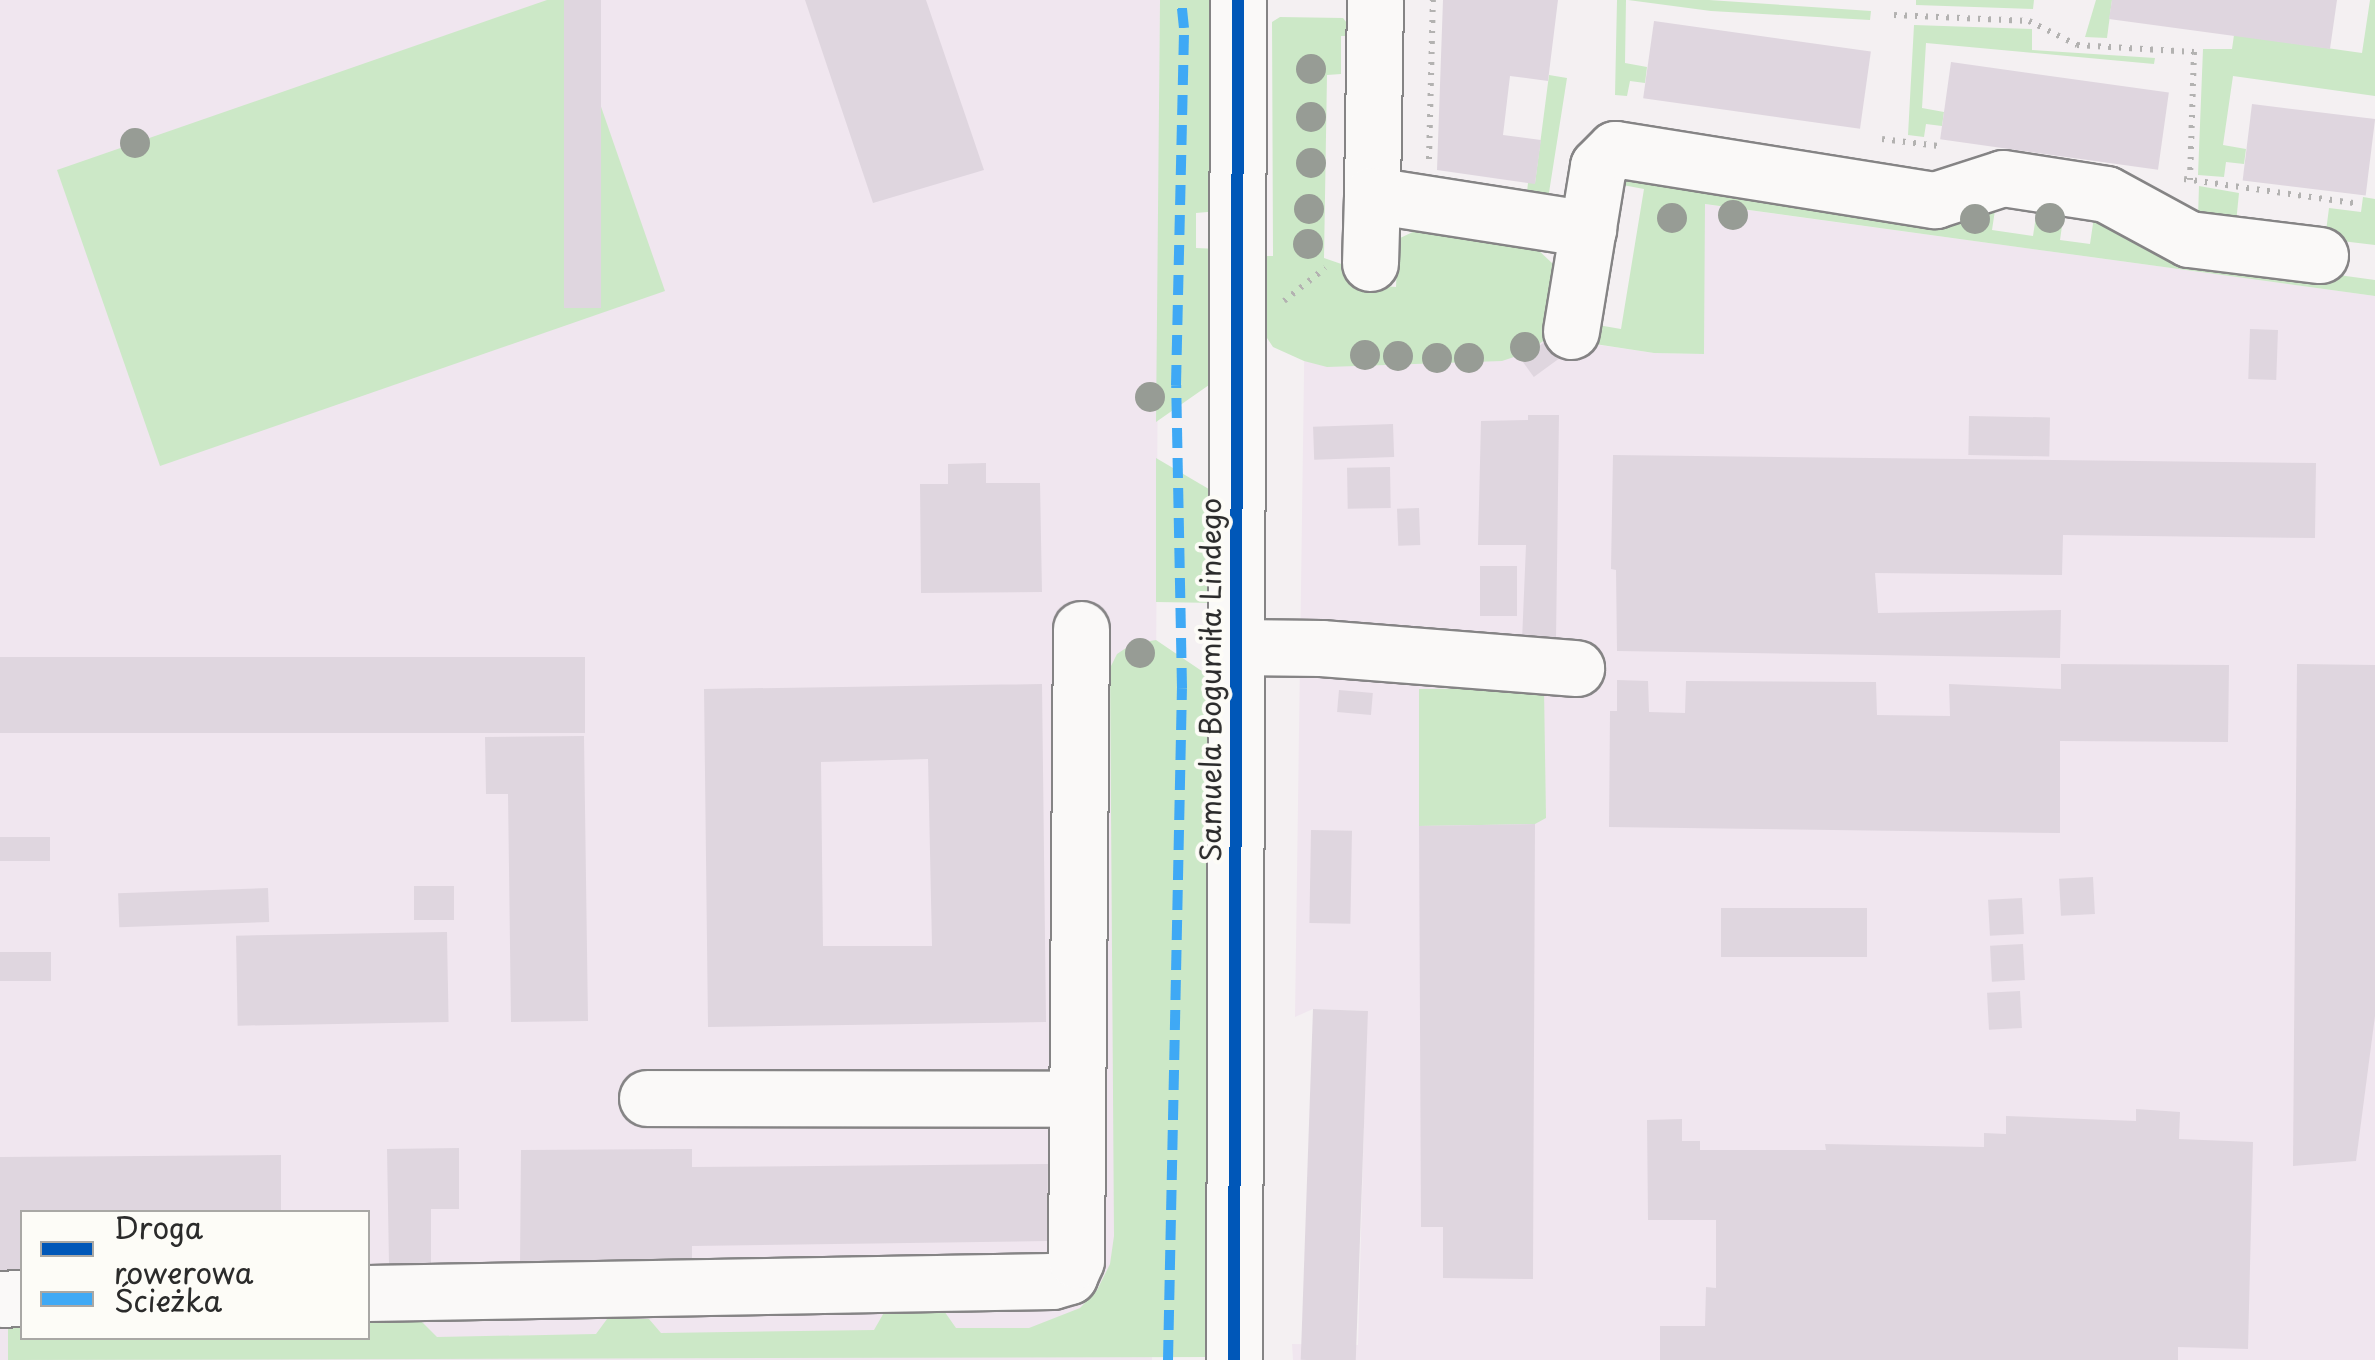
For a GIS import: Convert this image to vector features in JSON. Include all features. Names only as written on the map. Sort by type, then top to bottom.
[{"type":"street","name":"Samuela Bogumiła Lindego","points":[[1234,1360],[1238,0]]},
{"type":"street","points":[[1370,263],[1375,0]]},
{"type":"street","points":[[1572,331],[1598,166],[1615,149],[1934,200],[2003,178],[2106,194],[2189,239],[2320,255]]},
{"type":"street","points":[[1372,195],[1588,229]]},
{"type":"street","points":[[370,1293],[1052,1280],[1068,1276],[1076,1260],[1081,629]]},
{"type":"street","points":[[1236,647],[1321,648],[1576,668]]},
{"type":"street","points":[[647,1098],[1075,1099]]},
{"type":"path","points":[[1429,169],[1433,0]]},
{"type":"path","points":[[1894,16],[2029,21],[2077,45],[2194,52],[2189,239]]},
{"type":"path","points":[[1275,313],[1308,278],[1328,266],[1370,263]]},
{"type":"shaded area","points":[[0,0],[1160,0],[1152,1360],[0,1360]]},
{"type":"shaded area","points":[[1704,204],[2375,296],[2375,1360],[1293,1360],[1292,1344],[1358,1345],[1367,1011],[1313,1009],[1295,1017],[1305,302],[1654,353],[1704,354]]},
{"type":"green space","points":[[547,0],[564,0],[665,291],[160,466],[57,170]]},
{"type":"green space","points":[[1160,0],[1221,0],[1219,211],[1196,213],[1196,248],[1219,249],[1219,378],[1156,422]]},
{"type":"green space","points":[[1617,0],[1626,0],[1625,63],[1647,67],[1645,83],[1630,81],[1627,96],[1615,95]]},
{"type":"green space","points":[[1628,0],[1709,0],[1871,11],[1870,20],[1711,11]]},
{"type":"green space","points":[[1916,0],[2034,0],[2033,9],[1916,5]]},
{"type":"green space","points":[[2096,0],[2112,0],[2107,38],[2085,37]]},
{"type":"green space","points":[[2370,0],[2375,0],[2375,96],[2233,76],[2223,145],[2246,149],[2244,164],[2226,162],[2224,177],[2198,175],[2203,49],[2232,49],[2234,35],[2362,53]]},
{"type":"green space","points":[[1280,17],[1343,18],[1357,36],[1341,36],[1341,74],[1327,75],[1324,258],[1353,268],[1354,284],[1396,287],[1398,239],[1417,230],[1534,246],[1553,264],[1543,329],[1588,335],[1592,324],[1621,329],[1644,189],[1612,183],[1625,173],[1997,197],[1992,230],[2033,236],[2038,202],[2065,205],[2060,240],[2090,244],[2095,210],[2177,253],[2375,280],[2375,296],[1705,204],[1704,354],[1654,353],[1549,337],[1526,353],[1502,361],[1327,367],[1273,347],[1263,332],[1258,256],[1273,256],[1272,22]]},
{"type":"green space","points":[[1914,25],[2032,29],[2032,50],[2155,58],[2154,64],[1926,43],[1922,108],[1944,112],[1942,126],[1926,124],[1924,137],[1908,135]]},
{"type":"green space","points":[[1549,75],[1567,78],[1548,199],[1527,192],[1528,183],[1535,183]]},
{"type":"green space","points":[[2199,186],[2239,193],[2236,223],[2198,217]]},
{"type":"green space","points":[[2363,197],[2375,199],[2375,245],[2325,239],[2329,208],[2361,212]]},
{"type":"green space","points":[[1156,458],[1219,495],[1217,603],[1156,602]]},
{"type":"green space","points":[[1156,640],[1218,682],[1211,1357],[8,1360],[8,1326],[20,1325],[20,1340],[370,1340],[370,1322],[421,1321],[437,1337],[596,1334],[607,1319],[649,1319],[661,1333],[874,1330],[886,1309],[942,1308],[956,1328],[1029,1328],[1080,1308],[1097,1290],[1110,1264],[1114,1236],[1110,668],[1117,654],[1132,644]]},
{"type":"green space","points":[[1544,688],[1546,818],[1535,824],[1419,826],[1419,689]]},
{"type":"building","points":[[564,0],[601,0],[601,308],[564,308]]},
{"type":"building","points":[[805,0],[926,0],[984,170],[873,203]]},
{"type":"building","points":[[1443,0],[1558,0],[1548,81],[1510,76],[1503,135],[1541,140],[1535,184],[1437,170]]},
{"type":"building","points":[[2112,0],[2337,0],[2330,49],[2109,19]]},
{"type":"building","points":[[1654,21],[1871,51],[1860,129],[1643,98]]},
{"type":"building","points":[[1951,62],[2169,93],[2158,170],[1940,139]]},
{"type":"building","points":[[2252,104],[2375,119],[2366,196],[2243,180]]},
{"type":"building","points":[[2250,329],[2278,330],[2276,380],[2248,379]]},
{"type":"building","points":[[1550,338],[1563,356],[1534,377],[1521,359]]},
{"type":"building","points":[[1528,415],[1559,415],[1556,641],[1522,641],[1526,545],[1478,545],[1481,421],[1528,420]]},
{"type":"building","points":[[1969,416],[2050,417],[2049,456],[1968,455]]},
{"type":"building","points":[[1393,424],[1394,457],[1314,460],[1313,427]]},
{"type":"building","points":[[1613,455],[2316,463],[2315,538],[2063,535],[2062,575],[1875,573],[1878,613],[2061,610],[2060,658],[1617,651],[1616,570],[1611,569]]},
{"type":"building","points":[[986,463],[986,483],[1040,483],[1042,592],[921,593],[920,484],[948,484],[948,464]]},
{"type":"building","points":[[1390,467],[1391,508],[1348,509],[1347,468]]},
{"type":"building","points":[[1419,508],[1420,545],[1398,546],[1397,509]]},
{"type":"building","points":[[1480,566],[1517,566],[1517,616],[1480,616]]},
{"type":"building","points":[[0,657],[585,657],[585,733],[0,733]]},
{"type":"building","points":[[2061,664],[2229,665],[2228,742],[2060,741],[2060,833],[1609,827],[1610,711],[1617,711],[1617,680],[1648,681],[1649,712],[1685,713],[1686,681],[1876,682],[1877,715],[1950,716],[1949,684],[2061,689]]},
{"type":"building","points":[[2297,664],[2375,665],[2375,1016],[2356,1161],[2293,1166]]},
{"type":"building","points":[[1042,684],[1046,1022],[708,1027],[704,689]],"holes":[[[928,759],[932,946],[823,946],[821,762]]]},
{"type":"building","points":[[1339,690],[1373,693],[1371,715],[1337,712]]},
{"type":"building","points":[[584,736],[588,1021],[511,1022],[508,794],[486,794],[485,737]]},
{"type":"building","points":[[1535,824],[1533,1279],[1443,1278],[1443,1227],[1421,1227],[1419,826]]},
{"type":"building","points":[[1311,830],[1352,831],[1350,924],[1309,923]]},
{"type":"building","points":[[0,837],[50,837],[50,861],[0,861]]},
{"type":"building","points":[[2093,877],[2095,914],[2061,916],[2059,879]]},
{"type":"building","points":[[414,886],[454,886],[454,920],[414,920]]},
{"type":"building","points":[[268,888],[269,922],[119,927],[118,893]]},
{"type":"building","points":[[2022,898],[2024,934],[1990,936],[1988,900]]},
{"type":"building","points":[[1721,908],[1867,908],[1867,957],[1721,957]]},
{"type":"building","points":[[447,932],[449,1022],[238,1026],[236,936]]},
{"type":"building","points":[[2023,944],[2025,980],[1992,982],[1990,946]]},
{"type":"building","points":[[0,952],[51,952],[51,981],[0,981]]},
{"type":"building","points":[[2020,991],[2022,1028],[1989,1030],[1987,993]]},
{"type":"building","points":[[1313,1009],[1368,1011],[1356,1360],[1301,1360]]},
{"type":"building","points":[[2136,1109],[2180,1112],[2179,1139],[2253,1142],[2248,1349],[2178,1347],[2178,1360],[1660,1360],[1660,1326],[1705,1326],[1706,1287],[1716,1288],[1716,1220],[1648,1220],[1647,1120],[1682,1119],[1682,1141],[1700,1141],[1700,1150],[1826,1150],[1825,1144],[1984,1147],[1984,1133],[2006,1134],[2006,1116],[2136,1121]]},
{"type":"building","points":[[459,1148],[459,1209],[431,1209],[431,1265],[389,1265],[387,1149]]},
{"type":"building","points":[[692,1149],[692,1167],[1048,1164],[1047,1241],[692,1246],[692,1264],[520,1264],[521,1150]]},
{"type":"building","points":[[281,1155],[281,1210],[20,1210],[20,1270],[0,1270],[0,1157]]},
{"type":"marked path","points":[[1168,1360],[1182,688],[1176,385],[1184,28],[1181,0]]},
{"type":"cycle path","points":[[1234,1360],[1238,0]]}]
